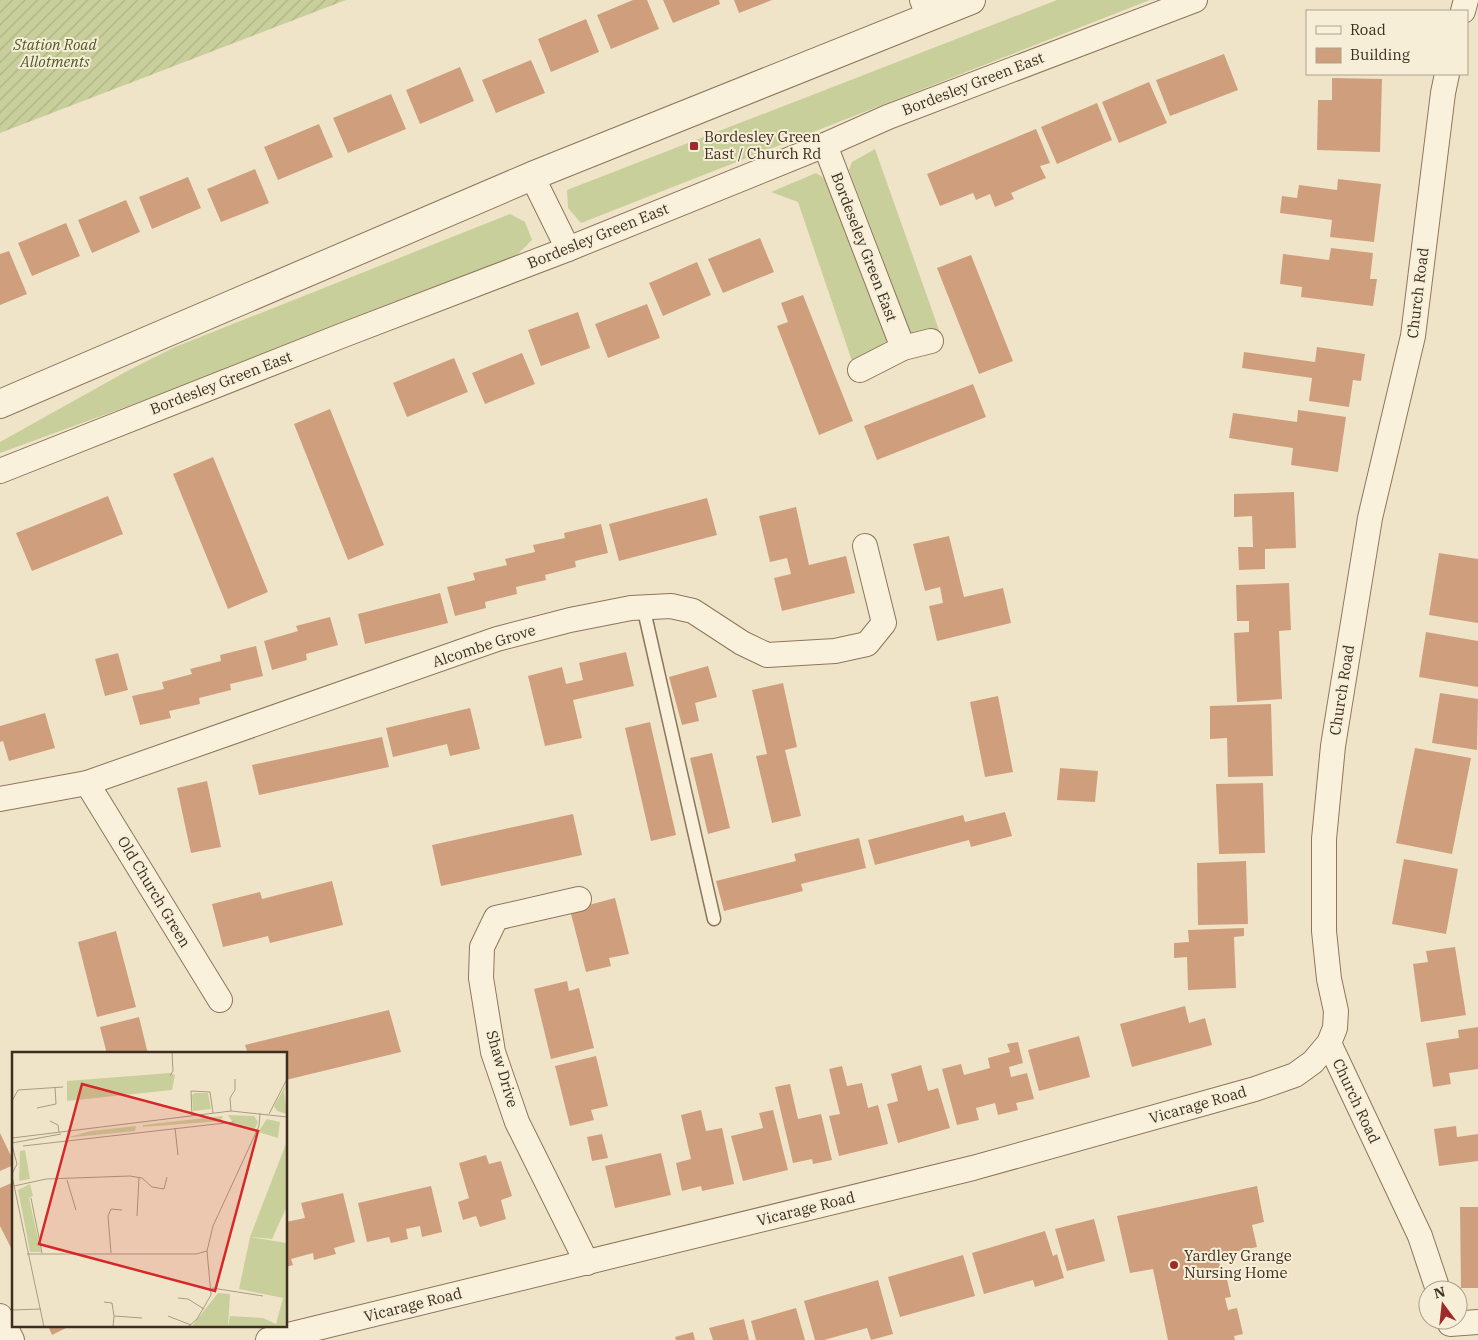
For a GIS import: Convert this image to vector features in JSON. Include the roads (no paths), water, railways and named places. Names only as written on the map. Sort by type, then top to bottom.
[{"type":"street","points":[[0,404],[926,9],[971,0]]},
{"type":"street","name":"Bordesley Green East","points":[[0,471],[341,336],[568,249],[825,145],[888,117],[1195,0]]},
{"type":"street","name":"Church Road","points":[[1435,1280],[1420,1236],[1329,1043],[1335,1028],[1336,1011],[1329,979],[1324,931],[1324,839],[1333,746],[1370,518],[1413,336],[1447,75]]},
{"type":"street","name":"Bordeseley Green East","points":[[825,145],[904,348]]},
{"type":"street","points":[[532,176],[568,249]]},
{"type":"street","points":[[860,370],[904,348],[931,341]]},
{"type":"street","name":"Alcombe Grove","points":[[0,800],[87,783],[497,639],[570,620],[644,606],[671,606],[693,611],[742,643],[767,655],[835,651],[867,644],[884,623],[865,546]]},
{"type":"street","name":"Old Church Green","points":[[87,783],[220,1000]]},
{"type":"street","name":"Shaw Drive","points":[[579,899],[496,918],[482,947],[481,978],[494,1052],[518,1122],[586,1263]]},
{"type":"street","name":"Vicarage Road","points":[[268,1340],[973,1168],[1255,1089],[1295,1074],[1313,1062],[1329,1043]]},
{"type":"street","points":[[0,1316],[12,1340]]},
{"type":"lane","points":[[644,606],[714,919]]},
{"type":"place","name":"Bordesley Green East / Church Rd","points":[[694,146]]},
{"type":"place","name":"Yardley Grange Nursing Home","points":[[1174,1265]]},
{"type":"park label","name":"Station Road Allotments","points":[[55,54]]}]
